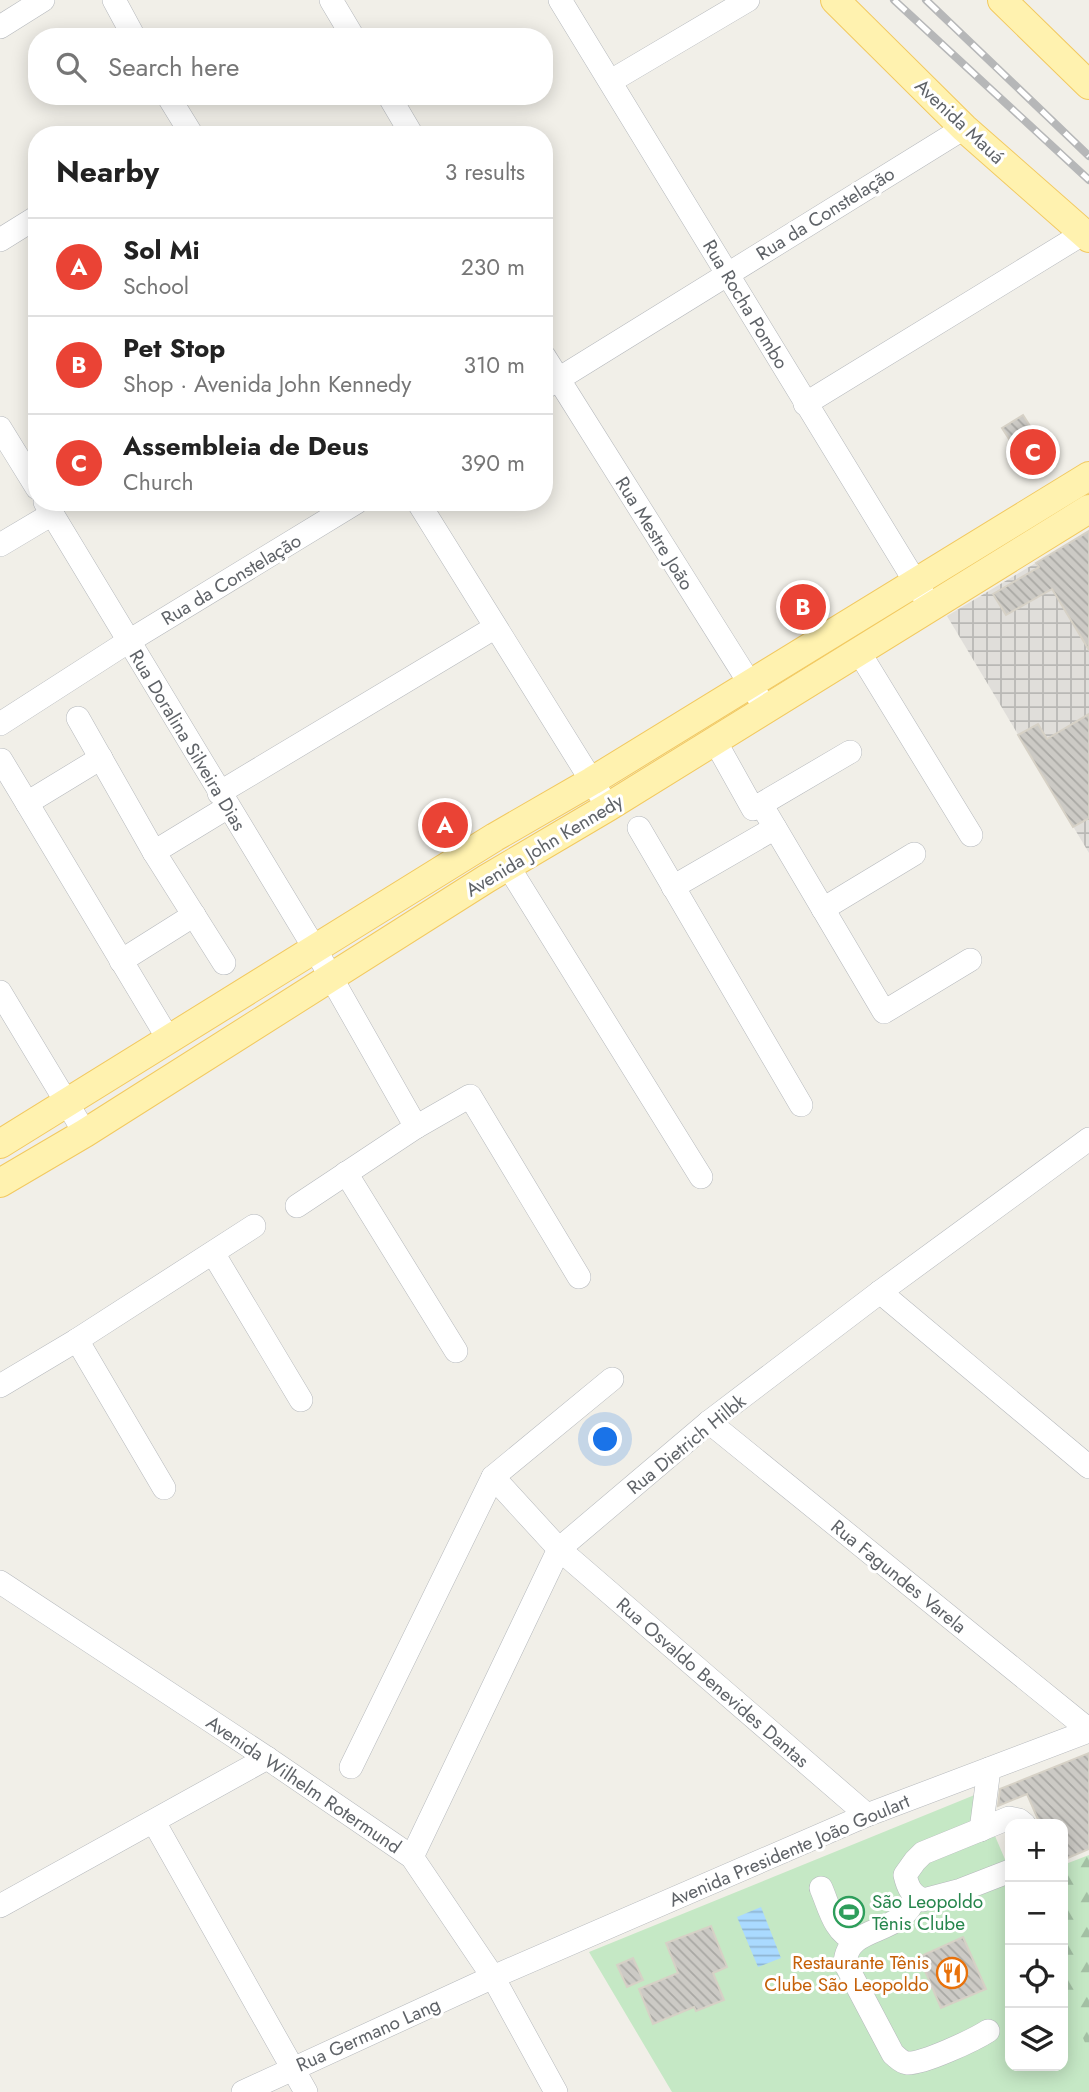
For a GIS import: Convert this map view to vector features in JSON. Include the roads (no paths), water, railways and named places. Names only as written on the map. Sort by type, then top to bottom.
[{"type":"main road","name":"Avenida Mauá","points":[[835,0],[964,128],[1087,235]]},
{"type":"main road","points":[[1002,0],[1089,85]]},
{"type":"main road","name":"Avenida John Kennedy","points":[[0,1144],[485,843],[592,781],[1089,476]]},
{"type":"main road","name":"Avenida John Kennedy","points":[[0,1183],[85,1133],[508,866],[766,710],[1089,509]]},
{"type":"street","points":[[0,27],[43,0]]},
{"type":"street","points":[[114,0],[129,28]]},
{"type":"street","points":[[331,0],[348,28]]},
{"type":"street","name":"Rua Rocha Pombo","points":[[560,0],[931,607]]},
{"type":"street","points":[[611,81],[748,0]]},
{"type":"street","points":[[172,105],[180,126]]},
{"type":"street","points":[[394,105],[407,126]]},
{"type":"street","name":"Rua da Constelação","points":[[553,383],[964,128]]},
{"type":"street","points":[[0,240],[28,223]]},
{"type":"street","points":[[805,404],[1087,235]]},
{"type":"street","name":"Rua Mestre João","points":[[553,387],[766,710]]},
{"type":"street","points":[[0,428],[28,468]]},
{"type":"street","points":[[0,545],[45,511]]},
{"type":"street","name":"Rua Doralina Silveira Dias","points":[[51,511],[315,949],[416,1127]]},
{"type":"street","name":"Rua da Constelação","points":[[0,724],[129,641],[342,511]]},
{"type":"street","points":[[424,511],[608,807]]},
{"type":"street","points":[[154,852],[224,800],[495,628]]},
{"type":"street","points":[[859,652],[971,835]]},
{"type":"street","points":[[78,718],[154,852],[225,963]]},
{"type":"street","points":[[715,741],[753,808],[850,752]]},
{"type":"street","points":[[27,803],[101,758]]},
{"type":"street","points":[[1,760],[169,1040]]},
{"type":"street","points":[[761,804],[884,1012],[970,960]]},
{"type":"street","points":[[639,828],[801,1105]]},
{"type":"street","points":[[673,887],[775,828]]},
{"type":"street","points":[[822,909],[914,854]]},
{"type":"street","points":[[508,866],[701,1177]]},
{"type":"street","points":[[121,961],[194,915]]},
{"type":"street","points":[[0,992],[85,1133]]},
{"type":"street","points":[[297,1206],[416,1127],[470,1096],[579,1277]]},
{"type":"street","name":"Rua Dietrich Hilbk","points":[[412,1857],[559,1549],[709,1422],[880,1292],[1086,1147]]},
{"type":"street","points":[[346,1173],[456,1351]]},
{"type":"street","points":[[0,1386],[77,1340],[254,1226]]},
{"type":"street","points":[[213,1253],[301,1400]]},
{"type":"street","points":[[880,1292],[1089,1467]]},
{"type":"street","points":[[77,1340],[164,1488]]},
{"type":"street","points":[[351,1767],[493,1476],[612,1378]]},
{"type":"street","name":"Rua Fagundes Varela","points":[[709,1422],[1089,1730]]},
{"type":"street","name":"Rua Osvaldo Benevides Dantas","points":[[493,1476],[559,1549],[867,1815]]},
{"type":"street","name":"Avenida Wilhelm Rotermund","points":[[6,1592],[267,1758],[412,1857],[493,1977],[556,2092]]},
{"type":"street","name":"Avenida Presidente João Goulart","points":[[493,1977],[867,1815],[1089,1730]]},
{"type":"street","points":[[0,1906],[267,1758]]},
{"type":"street","points":[[981,1830],[989,1769]]},
{"type":"street","points":[[1005,1820],[923,1853],[905,1875],[908,1888],[923,1900],[961,1890],[1005,1873]]},
{"type":"street","points":[[154,1822],[306,2092]]},
{"type":"street","points":[[821,1888],[838,1928],[855,1940]]},
{"type":"street","points":[[915,1896],[908,1912],[898,1920],[855,1940],[846,1950],[845,1963],[893,2054],[902,2062],[912,2063],[962,2045],[988,2031]]},
{"type":"street","name":"Rua Germano Lang","points":[[243,2092],[493,1977]]},
{"type":"water","points":[[761,1907],[781,1958],[758,1967],[737,1917]]},
{"type":"railway","points":[[894,0],[1089,180]]},
{"type":"railway","points":[[926,0],[1089,156]]},
{"type":"place","name":"Assembleia de Deus","points":[[1033,452]]},
{"type":"place","name":"Pet Stop","points":[[803,607]]},
{"type":"place","name":"Sol Mi","points":[[445,825]]},
{"type":"place","name":"São Leopoldo Tênis Clube","points":[[849,1912]]},
{"type":"place","name":"Restaurante Tênis Clube São Leopoldo","points":[[952,1973]]}]
